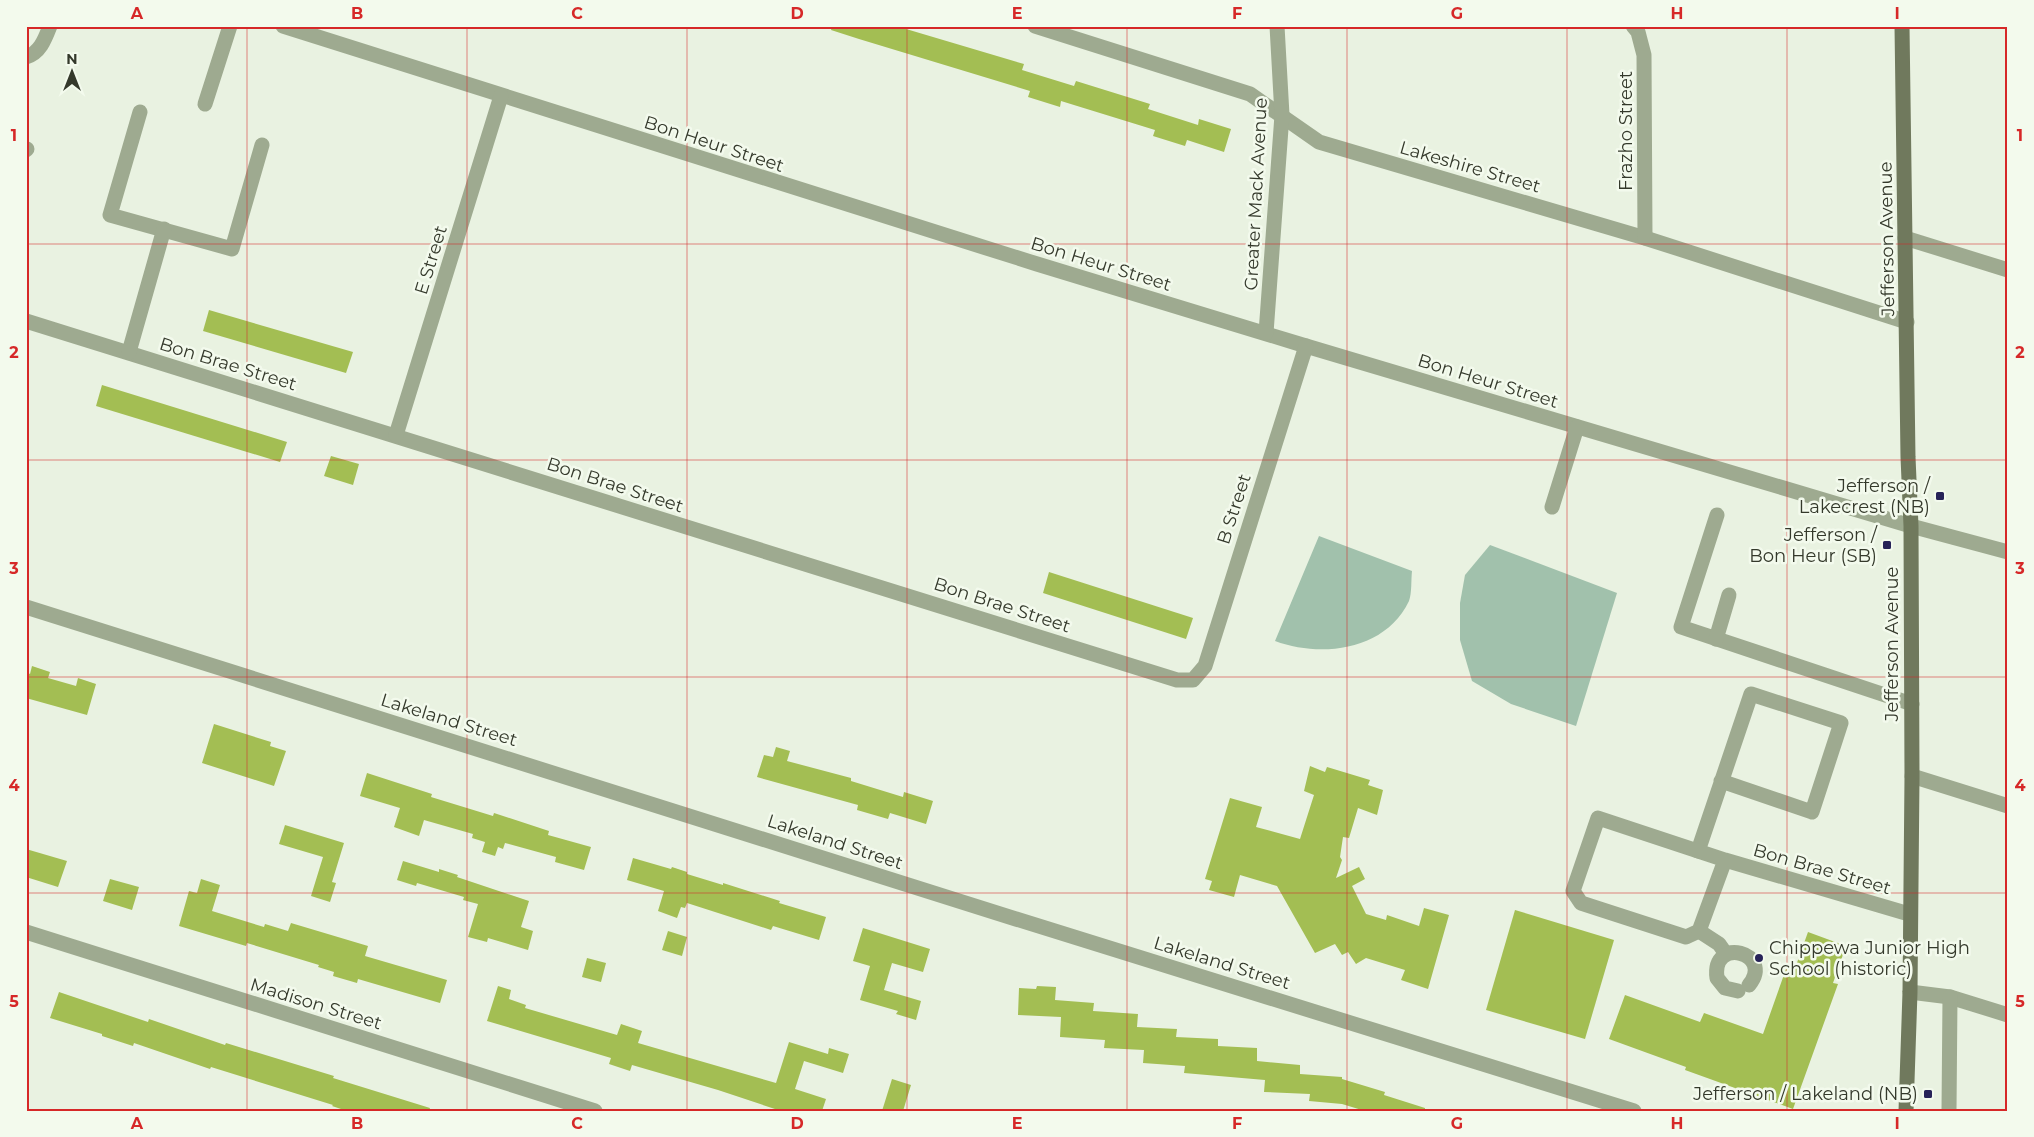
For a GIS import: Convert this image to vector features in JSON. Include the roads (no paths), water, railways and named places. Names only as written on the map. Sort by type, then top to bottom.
[{"type":"main road","name":"Jefferson Avenue","points":[[1902,26],[1908,457],[1911,526],[1912,704],[1909,914],[1910,992],[1906,1111]]},
{"type":"street","points":[[26,57],[36,51],[45,39],[50,26]]},
{"type":"street","points":[[204,104],[230,26]]},
{"type":"street","name":"Bon Heur Street","points":[[283,26],[1037,264],[1577,427],[1911,526],[2008,552]]},
{"type":"street","name":"Lakeshire Street","points":[[1035,26],[1250,94],[1319,142],[1645,238],[1907,322]]},
{"type":"street","name":"Greater Mack Avenue","points":[[1266,333],[1282,115],[1277,26]]},
{"type":"street","name":"Frazho Street","points":[[1633,26],[1638,32],[1644,55],[1645,238]]},
{"type":"street","name":"E Street","points":[[396,435],[501,96]]},
{"type":"street","points":[[140,112],[110,215],[232,249],[262,145]]},
{"type":"street","points":[[129,352],[164,229]]},
{"type":"street","points":[[1905,238],[2008,270]]},
{"type":"street","name":"Bon Brae Street","points":[[26,321],[1157,674],[1177,680],[1193,680]]},
{"type":"street","name":"B Street","points":[[1193,680],[1205,666],[1306,346]]},
{"type":"street","points":[[1552,507],[1577,427]]},
{"type":"street","points":[[1717,515],[1681,628],[1912,704]]},
{"type":"street","points":[[1716,639],[1729,595]]},
{"type":"street","name":"Lakeland Street","points":[[26,607],[1016,919],[1634,1111]]},
{"type":"street","points":[[1698,851],[1721,781],[1751,694],[1841,723],[1812,812],[1721,781]]},
{"type":"street","points":[[1912,776],[2008,806]]},
{"type":"street","name":"Bon Brae Street","points":[[1699,932],[1686,937],[1581,903],[1573,891],[1598,818],[1725,860],[1909,914]]},
{"type":"street","points":[[1725,860],[1699,932],[1719,944],[1726,954]]},
{"type":"street","name":"Madison Street","points":[[26,932],[595,1111]]},
{"type":"street","points":[[1738,952],[1744,954],[1753,962],[1755,974],[1743,988],[1725,988],[1717,978],[1717,964],[1726,954],[1738,952]]},
{"type":"street","points":[[1910,992],[1950,997],[2008,1015]]},
{"type":"street","points":[[1949,1111],[1950,997]]},
{"type":"place","name":"Jefferson / Lakecrest (NB)","points":[[1940,496]]},
{"type":"place","name":"Jefferson / Bon Heur (SB)","points":[[1887,545]]},
{"type":"place","name":"Chippewa Junior High School (historic)","points":[[1759,958]]},
{"type":"place","name":"Jefferson / Lakeland (NB)","points":[[1928,1094]]}]
